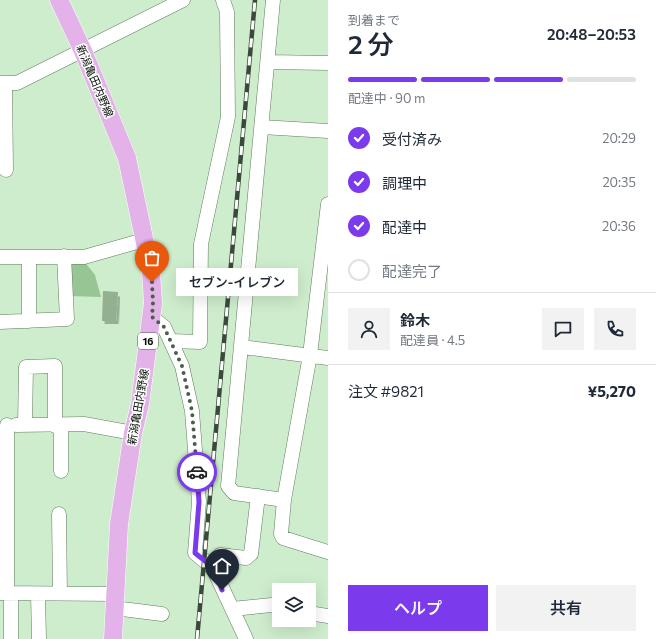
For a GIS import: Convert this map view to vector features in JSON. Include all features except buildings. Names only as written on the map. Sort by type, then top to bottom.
[{"type":"main road","name":"新潟亀田内野線","points":[[59,0],[83,51],[127,158],[151,271],[153,303],[152,317],[140,404],[133,433],[119,524],[113,639]]},
{"type":"street","points":[[6,170],[3,83],[17,83],[183,0]]},
{"type":"street","points":[[171,341],[200,342],[201,244],[228,117],[226,12],[223,0]]},
{"type":"street","points":[[273,0],[228,486],[234,493],[284,500]]},
{"type":"street","points":[[268,62],[328,62]]},
{"type":"street","points":[[262,126],[328,131]]},
{"type":"street","points":[[328,204],[310,355],[284,500],[281,534],[283,538],[328,552]]},
{"type":"street","points":[[0,257],[84,257],[144,240]]},
{"type":"street","points":[[0,322],[68,319],[64,256]]},
{"type":"street","points":[[29,257],[29,320]]},
{"type":"street","points":[[152,317],[164,327],[182,366],[192,411],[199,502],[195,553],[214,568],[246,639]]},
{"type":"street","points":[[242,347],[328,358]]},
{"type":"street","points":[[25,425],[26,367],[55,366],[61,470]]},
{"type":"street","points":[[11,639],[6,593],[4,425],[58,426],[84,424],[133,433]]},
{"type":"street","points":[[214,568],[220,555],[246,558],[251,554],[258,496]]},
{"type":"street","points":[[59,514],[60,594]]},
{"type":"street","points":[[6,593],[60,594],[114,601],[162,614]]},
{"type":"street","points":[[38,594],[39,639]]},
{"type":"street","points":[[232,609],[272,605]]},
{"type":"street","points":[[316,614],[328,616]]},
{"type":"green space","points":[[84,261],[95,275],[101,297],[69,296],[71,262]]},
{"type":"railway","points":[[197,639],[255,0]]},
{"type":"way so far","points":[[152,282],[152,317],[164,327],[182,366],[192,411],[197,472]]},
{"type":"place","name":"セブン-イレブン","points":[[152,282]]},
{"type":"route","points":[[197,472],[199,502],[195,553],[214,568],[222,590]]}]
